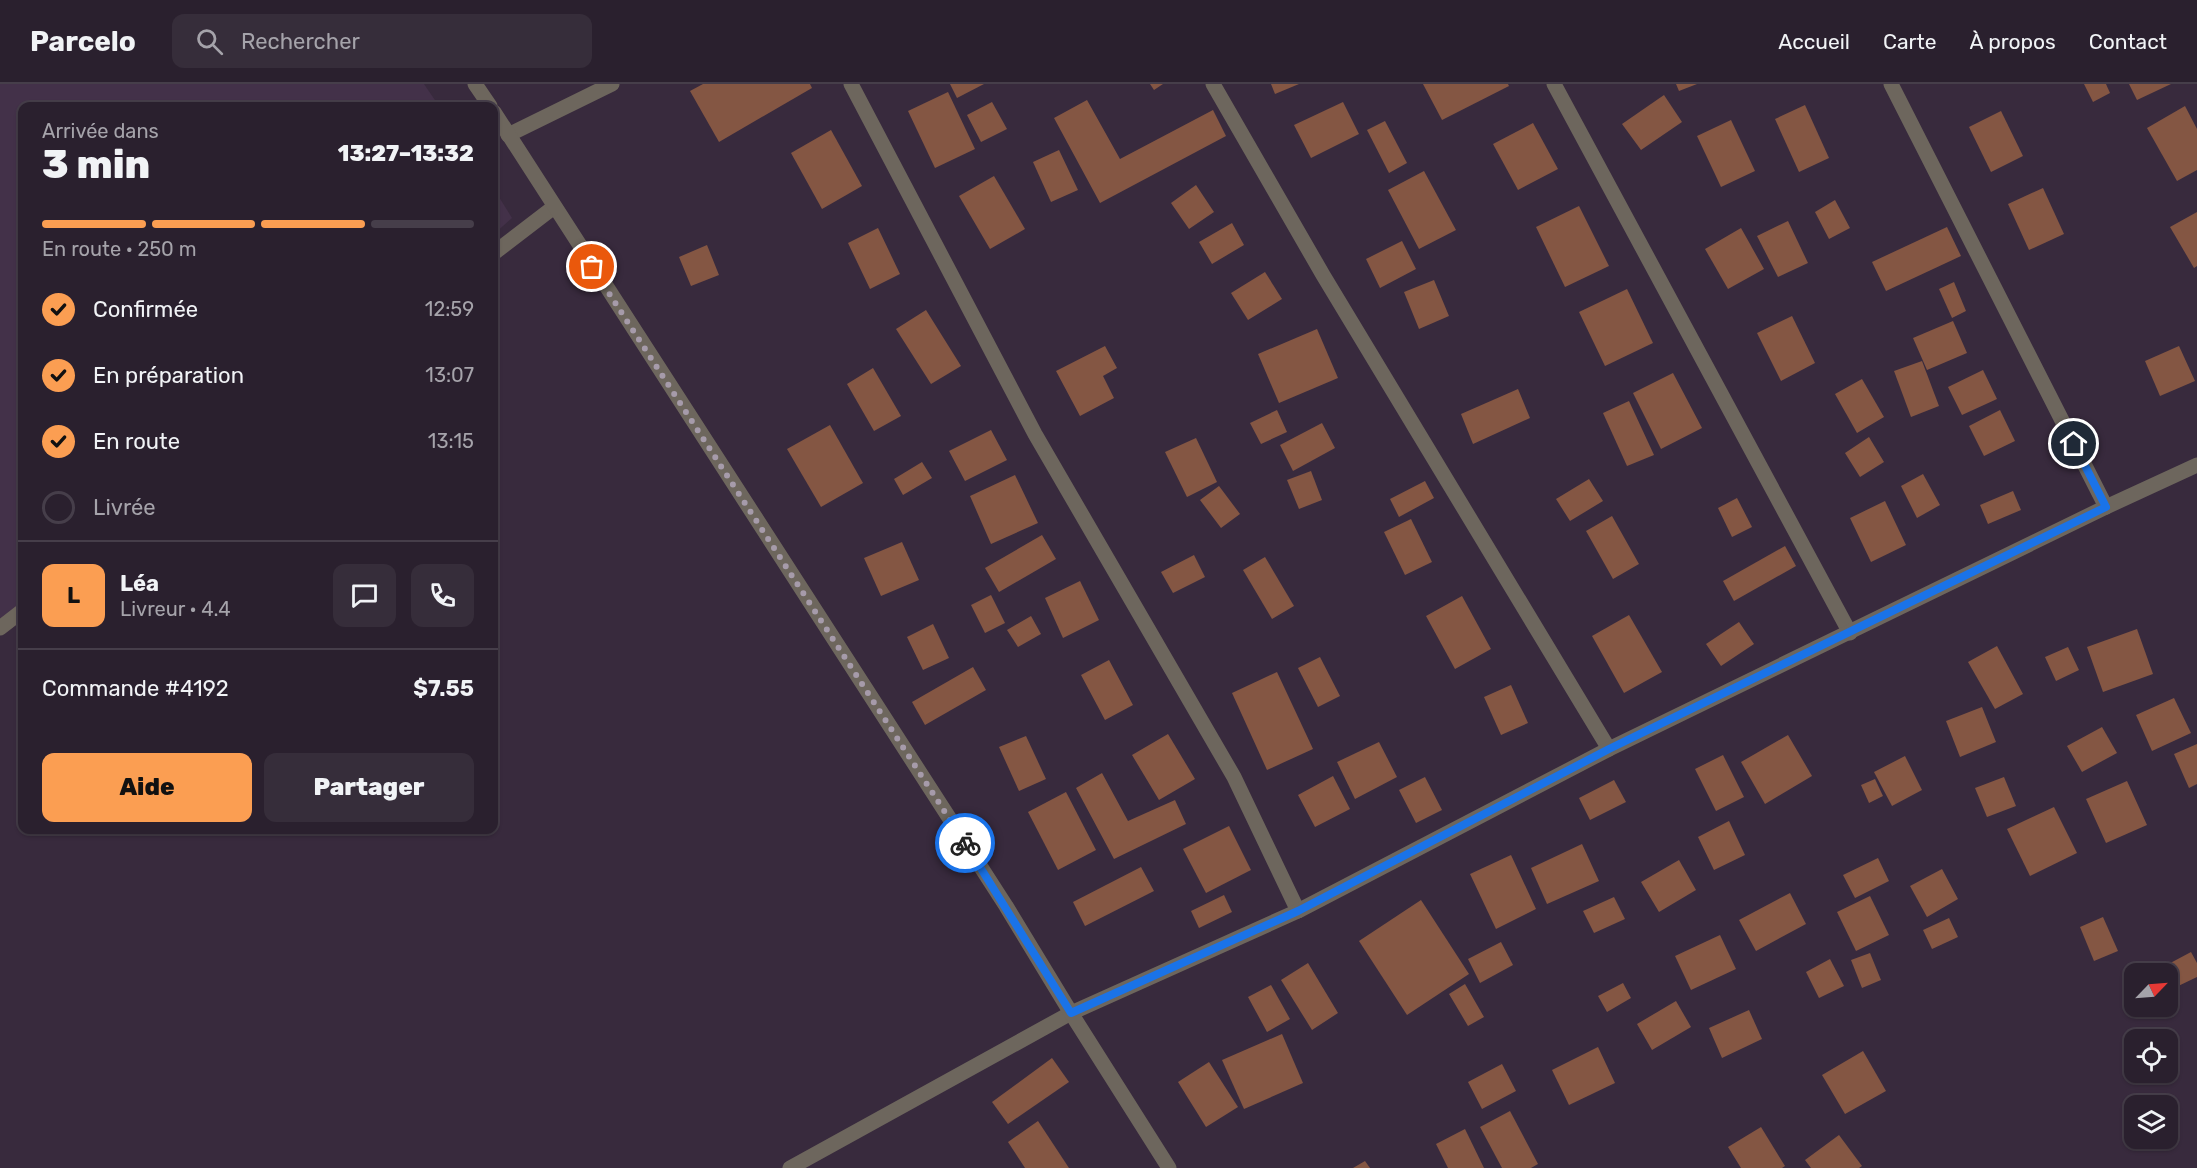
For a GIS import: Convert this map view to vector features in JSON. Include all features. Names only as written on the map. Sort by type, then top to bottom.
[{"type":"street","points":[[475,84],[487,102]]},
{"type":"street","points":[[508,135],[612,84]]},
{"type":"street","points":[[851,84],[1035,434],[1234,777],[1298,911]]},
{"type":"street","points":[[1213,84],[1323,275],[1609,749]]},
{"type":"street","points":[[1554,84],[1850,633]]},
{"type":"street","points":[[1891,84],[2106,507]]},
{"type":"street","points":[[498,119],[1006,906],[1169,1168]]},
{"type":"street","points":[[498,250],[554,207]]},
{"type":"street","points":[[790,1168],[1071,1013],[1298,911],[1609,749],[2197,465]]},
{"type":"street","points":[[0,628],[18,614]]},
{"type":"shaded area","points":[[0,84],[424,84],[436,102],[18,102],[18,605],[0,619]]},
{"type":"shaded area","points":[[498,195],[512,218],[498,230]]},
{"type":"building","points":[[703,84],[810,84],[812,88],[719,142],[690,91]]},
{"type":"building","points":[[950,84],[984,84],[957,98]]},
{"type":"building","points":[[1150,84],[1163,84],[1154,90]]},
{"type":"building","points":[[1271,84],[1299,84],[1275,94]]},
{"type":"building","points":[[1423,84],[1508,84],[1509,86],[1442,120]]},
{"type":"building","points":[[1676,84],[1697,84],[1679,91]]},
{"type":"building","points":[[2084,84],[2106,84],[2110,93],[2093,102]]},
{"type":"building","points":[[2129,84],[2171,84],[2137,100]]},
{"type":"building","points":[[948,92],[975,149],[935,168],[908,111]]},
{"type":"building","points":[[1664,95],[1682,122],[1641,150],[1622,124]]},
{"type":"building","points":[[1087,100],[1120,159],[1213,110],[1226,136],[1100,203],[1054,118]]},
{"type":"building","points":[[992,102],[1007,129],[981,142],[967,115]]},
{"type":"building","points":[[1343,102],[1359,134],[1311,158],[1294,125]]},
{"type":"building","points":[[1805,105],[1829,158],[1799,172],[1775,119]]},
{"type":"building","points":[[2185,106],[2197,129],[2197,170],[2177,181],[2147,128]]},
{"type":"building","points":[[2001,111],[2023,156],[1991,172],[1969,127]]},
{"type":"building","points":[[1731,120],[1755,171],[1721,187],[1697,136]]},
{"type":"building","points":[[1385,121],[1407,163],[1389,173],[1367,130]]},
{"type":"building","points":[[1533,123],[1558,169],[1518,190],[1493,144]]},
{"type":"building","points":[[831,130],[862,186],[822,209],[791,153]]},
{"type":"building","points":[[1059,150],[1078,190],[1051,202],[1033,162]]},
{"type":"building","points":[[1424,171],[1456,230],[1419,249],[1388,190]]},
{"type":"building","points":[[994,176],[1025,229],[990,249],[959,196]]},
{"type":"building","points":[[1196,185],[1214,212],[1189,229],[1171,203]]},
{"type":"building","points":[[2043,188],[2064,234],[2029,250],[2008,204]]},
{"type":"building","points":[[1835,200],[1850,228],[1829,239],[1815,212]]},
{"type":"building","points":[[1579,206],[1609,266],[1565,287],[1536,227]]},
{"type":"building","points":[[2197,212],[2197,266],[2194,268],[2170,227]]},
{"type":"building","points":[[1788,221],[1808,263],[1778,277],[1757,236]]},
{"type":"building","points":[[1232,223],[1244,245],[1212,264],[1199,242]]},
{"type":"building","points":[[1947,227],[1961,256],[1886,291],[1872,262]]},
{"type":"building","points":[[878,228],[900,274],[870,289],[848,243]]},
{"type":"building","points":[[1741,228],[1764,269],[1728,289],[1705,249]]},
{"type":"building","points":[[1402,241],[1416,269],[1380,288],[1366,259]]},
{"type":"building","points":[[707,245],[719,275],[691,286],[679,257]]},
{"type":"building","points":[[1265,272],[1282,299],[1248,320],[1231,293]]},
{"type":"building","points":[[1434,280],[1449,316],[1419,329],[1404,292]]},
{"type":"building","points":[[1954,282],[1966,311],[1952,318],[1939,289]]},
{"type":"building","points":[[1627,289],[1653,343],[1605,366],[1579,312]]},
{"type":"building","points":[[926,310],[961,366],[931,384],[896,329]]},
{"type":"building","points":[[1792,316],[1815,363],[1781,381],[1757,333]]},
{"type":"building","points":[[1953,321],[1967,353],[1927,370],[1913,338]]},
{"type":"building","points":[[1317,329],[1338,378],[1279,403],[1258,354]]},
{"type":"building","points":[[1105,346],[1117,368],[1103,376],[1114,398],[1080,416],[1056,371]]},
{"type":"building","points":[[2179,346],[2195,381],[2160,396],[2145,361]]},
{"type":"building","points":[[1922,361],[1939,406],[1911,417],[1894,371]]},
{"type":"building","points":[[873,368],[901,416],[874,431],[847,384]]},
{"type":"building","points":[[1983,370],[1997,399],[1962,415],[1948,387]]},
{"type":"building","points":[[1673,373],[1702,428],[1661,449],[1633,393]]},
{"type":"building","points":[[1862,379],[1884,417],[1857,433],[1835,394]]},
{"type":"building","points":[[1518,389],[1530,418],[1473,444],[1461,414]]},
{"type":"building","points":[[1629,401],[1654,455],[1627,466],[1603,413]]},
{"type":"building","points":[[1277,410],[1287,432],[1261,444],[1250,423]]},
{"type":"building","points":[[2000,410],[2015,441],[1984,456],[1969,426]]},
{"type":"building","points":[[1322,423],[1335,448],[1293,471],[1280,445]]},
{"type":"building","points":[[830,425],[863,483],[821,507],[787,449]]},
{"type":"building","points":[[991,430],[1007,460],[965,481],[949,451]]},
{"type":"building","points":[[1869,437],[1884,462],[1860,477],[1845,453]]},
{"type":"building","points":[[1196,438],[1217,482],[1187,497],[1165,452]]},
{"type":"building","points":[[922,462],[932,478],[903,495],[894,479]]},
{"type":"building","points":[[1311,471],[1322,500],[1299,509],[1287,480]]},
{"type":"building","points":[[1923,474],[1940,505],[1917,518],[1901,486]]},
{"type":"building","points":[[1015,475],[1038,523],[991,544],[970,496]]},
{"type":"building","points":[[1589,479],[1603,501],[1570,521],[1556,499]]},
{"type":"building","points":[[1425,481],[1434,498],[1399,517],[1390,499]]},
{"type":"building","points":[[1219,486],[1240,514],[1221,528],[1200,500]]},
{"type":"building","points":[[2013,491],[2021,510],[1988,524],[1980,505]]},
{"type":"building","points":[[1737,498],[1752,527],[1732,537],[1718,508]]},
{"type":"building","points":[[1885,501],[1906,545],[1871,562],[1850,518]]},
{"type":"building","points":[[1612,516],[1639,564],[1613,579],[1586,531]]},
{"type":"building","points":[[1411,519],[1432,562],[1405,575],[1384,532]]},
{"type":"building","points":[[1042,535],[1056,559],[999,592],[985,568]]},
{"type":"building","points":[[902,542],[919,580],[881,596],[864,558]]},
{"type":"building","points":[[1785,546],[1796,566],[1734,601],[1723,581]]},
{"type":"building","points":[[1194,555],[1205,577],[1173,593],[1161,572]]},
{"type":"building","points":[[1265,557],[1294,606],[1272,619],[1243,570]]},
{"type":"building","points":[[1080,581],[1099,620],[1063,638],[1045,598]]},
{"type":"building","points":[[991,595],[1005,623],[985,633],[971,605]]},
{"type":"building","points":[[1462,596],[1491,649],[1455,669],[1426,616]]},
{"type":"building","points":[[1629,615],[1662,672],[1624,693],[1592,636]]},
{"type":"building","points":[[1031,616],[1041,634],[1018,647],[1007,630]]},
{"type":"building","points":[[1739,622],[1754,644],[1721,666],[1706,644]]},
{"type":"building","points":[[933,624],[949,658],[923,670],[907,637]]},
{"type":"building","points":[[2137,629],[2153,674],[2103,692],[2087,647]]},
{"type":"building","points":[[1997,646],[2023,694],[1995,709],[1968,662]]},
{"type":"building","points":[[2068,647],[2079,670],[2056,681],[2045,657]]},
{"type":"building","points":[[1320,657],[1340,696],[1318,707],[1298,668]]},
{"type":"building","points":[[1109,660],[1133,705],[1105,720],[1081,675]]},
{"type":"building","points":[[973,667],[986,690],[925,725],[912,702]]},
{"type":"building","points":[[1277,672],[1313,749],[1267,770],[1232,693]]},
{"type":"building","points":[[1511,685],[1528,723],[1501,735],[1484,697]]},
{"type":"building","points":[[2174,698],[2191,733],[2152,751],[2136,715]]},
{"type":"building","points":[[1982,707],[1996,742],[1960,757],[1946,721]]},
{"type":"building","points":[[2102,727],[2117,753],[2082,772],[2067,746]]},
{"type":"building","points":[[1168,734],[1195,779],[1159,800],[1132,755]]},
{"type":"building","points":[[1788,735],[1812,776],[1765,804],[1741,762]]},
{"type":"building","points":[[1026,736],[1046,779],[1019,791],[999,747]]},
{"type":"building","points":[[1379,742],[1397,777],[1355,799],[1337,762]]},
{"type":"building","points":[[2197,744],[2197,784],[2189,788],[2174,754]]},
{"type":"building","points":[[1723,755],[1744,797],[1716,811],[1695,769]]},
{"type":"building","points":[[1905,756],[1922,790],[1892,806],[1874,772]]},
{"type":"building","points":[[1102,773],[1128,821],[1175,800],[1186,824],[1114,859],[1076,788]]},
{"type":"building","points":[[1333,776],[1350,809],[1315,827],[1298,795]]},
{"type":"building","points":[[1425,777],[1442,810],[1416,823],[1399,790]]},
{"type":"building","points":[[2004,777],[2016,806],[1987,817],[1975,788]]},
{"type":"building","points":[[1875,779],[1883,796],[1869,803],[1861,785]]},
{"type":"building","points":[[1614,780],[1626,802],[1590,820],[1579,798]]},
{"type":"building","points":[[2127,781],[2147,825],[2106,843],[2086,799]]},
{"type":"building","points":[[1066,792],[1096,850],[1058,870],[1028,812]]},
{"type":"building","points":[[2054,807],[2077,853],[2030,876],[2007,829]]},
{"type":"building","points":[[1729,821],[1745,855],[1714,870],[1698,837]]},
{"type":"building","points":[[1229,826],[1251,870],[1206,893],[1183,849]]},
{"type":"building","points":[[1582,844],[1599,881],[1547,904],[1531,868]]},
{"type":"building","points":[[1511,855],[1536,909],[1496,929],[1470,874]]},
{"type":"building","points":[[1878,858],[1889,881],[1855,898],[1843,875]]},
{"type":"building","points":[[1679,860],[1696,890],[1659,912],[1641,882]]},
{"type":"building","points":[[1141,867],[1154,891],[1085,926],[1073,902]]},
{"type":"building","points":[[1942,869],[1958,899],[1927,917],[1910,886]]},
{"type":"building","points":[[1790,893],[1806,924],[1756,951],[1739,920]]},
{"type":"building","points":[[1224,895],[1232,912],[1199,928],[1191,911]]},
{"type":"building","points":[[1870,896],[1889,935],[1856,951],[1837,912]]},
{"type":"building","points":[[1614,897],[1625,919],[1594,933],[1583,911]]},
{"type":"building","points":[[1421,900],[1469,974],[1407,1015],[1359,941]]},
{"type":"building","points":[[2103,917],[2118,951],[2094,961],[2080,927]]},
{"type":"building","points":[[1949,918],[1958,937],[1932,949],[1923,930]]},
{"type":"building","points":[[1720,935],[1736,969],[1691,990],[1675,956]]},
{"type":"building","points":[[1501,942],[1513,965],[1480,983],[1468,959]]},
{"type":"building","points":[[2191,952],[2197,963],[2197,977],[2178,986],[2178,963],[2170,963]]},
{"type":"building","points":[[1870,953],[1881,980],[1862,988],[1851,960]]},
{"type":"building","points":[[1830,959],[1844,986],[1819,998],[1806,972]]},
{"type":"building","points":[[1308,963],[1338,1013],[1312,1030],[1281,980]]},
{"type":"building","points":[[1623,983],[1631,998],[1607,1012],[1598,996]]},
{"type":"building","points":[[1465,984],[1484,1017],[1468,1026],[1449,994]]},
{"type":"building","points":[[1271,985],[1290,1019],[1267,1032],[1248,997]]},
{"type":"building","points":[[1676,1001],[1691,1027],[1652,1050],[1637,1024]]},
{"type":"building","points":[[1749,1010],[1762,1039],[1722,1058],[1709,1028]]},
{"type":"building","points":[[1282,1034],[1303,1083],[1244,1109],[1222,1060]]},
{"type":"building","points":[[1598,1047],[1615,1083],[1569,1105],[1552,1070]]},
{"type":"building","points":[[1863,1051],[1886,1091],[1845,1114],[1822,1075]]},
{"type":"building","points":[[1052,1058],[1069,1082],[1008,1124],[992,1102]]},
{"type":"building","points":[[1209,1062],[1238,1107],[1206,1127],[1178,1082]]},
{"type":"building","points":[[1502,1064],[1516,1091],[1482,1109],[1468,1082]]},
{"type":"building","points":[[1510,1111],[1538,1164],[1531,1168],[1502,1168],[1480,1127]]},
{"type":"building","points":[[1038,1121],[1069,1168],[1025,1168],[1008,1142]]},
{"type":"building","points":[[1761,1127],[1785,1166],[1782,1168],[1741,1168],[1728,1147]]},
{"type":"building","points":[[1465,1129],[1484,1168],[1448,1168],[1436,1144]]},
{"type":"building","points":[[1839,1135],[1862,1166],[1859,1168],[1811,1168],[1805,1160]]},
{"type":"building","points":[[1365,1161],[1370,1168],[1353,1168]]},
{"type":"way so far","points":[[592,267],[965,843]]},
{"type":"route","points":[[965,843],[1071,1013],[1298,911],[1609,749],[2106,507],[2074,444]]}]
